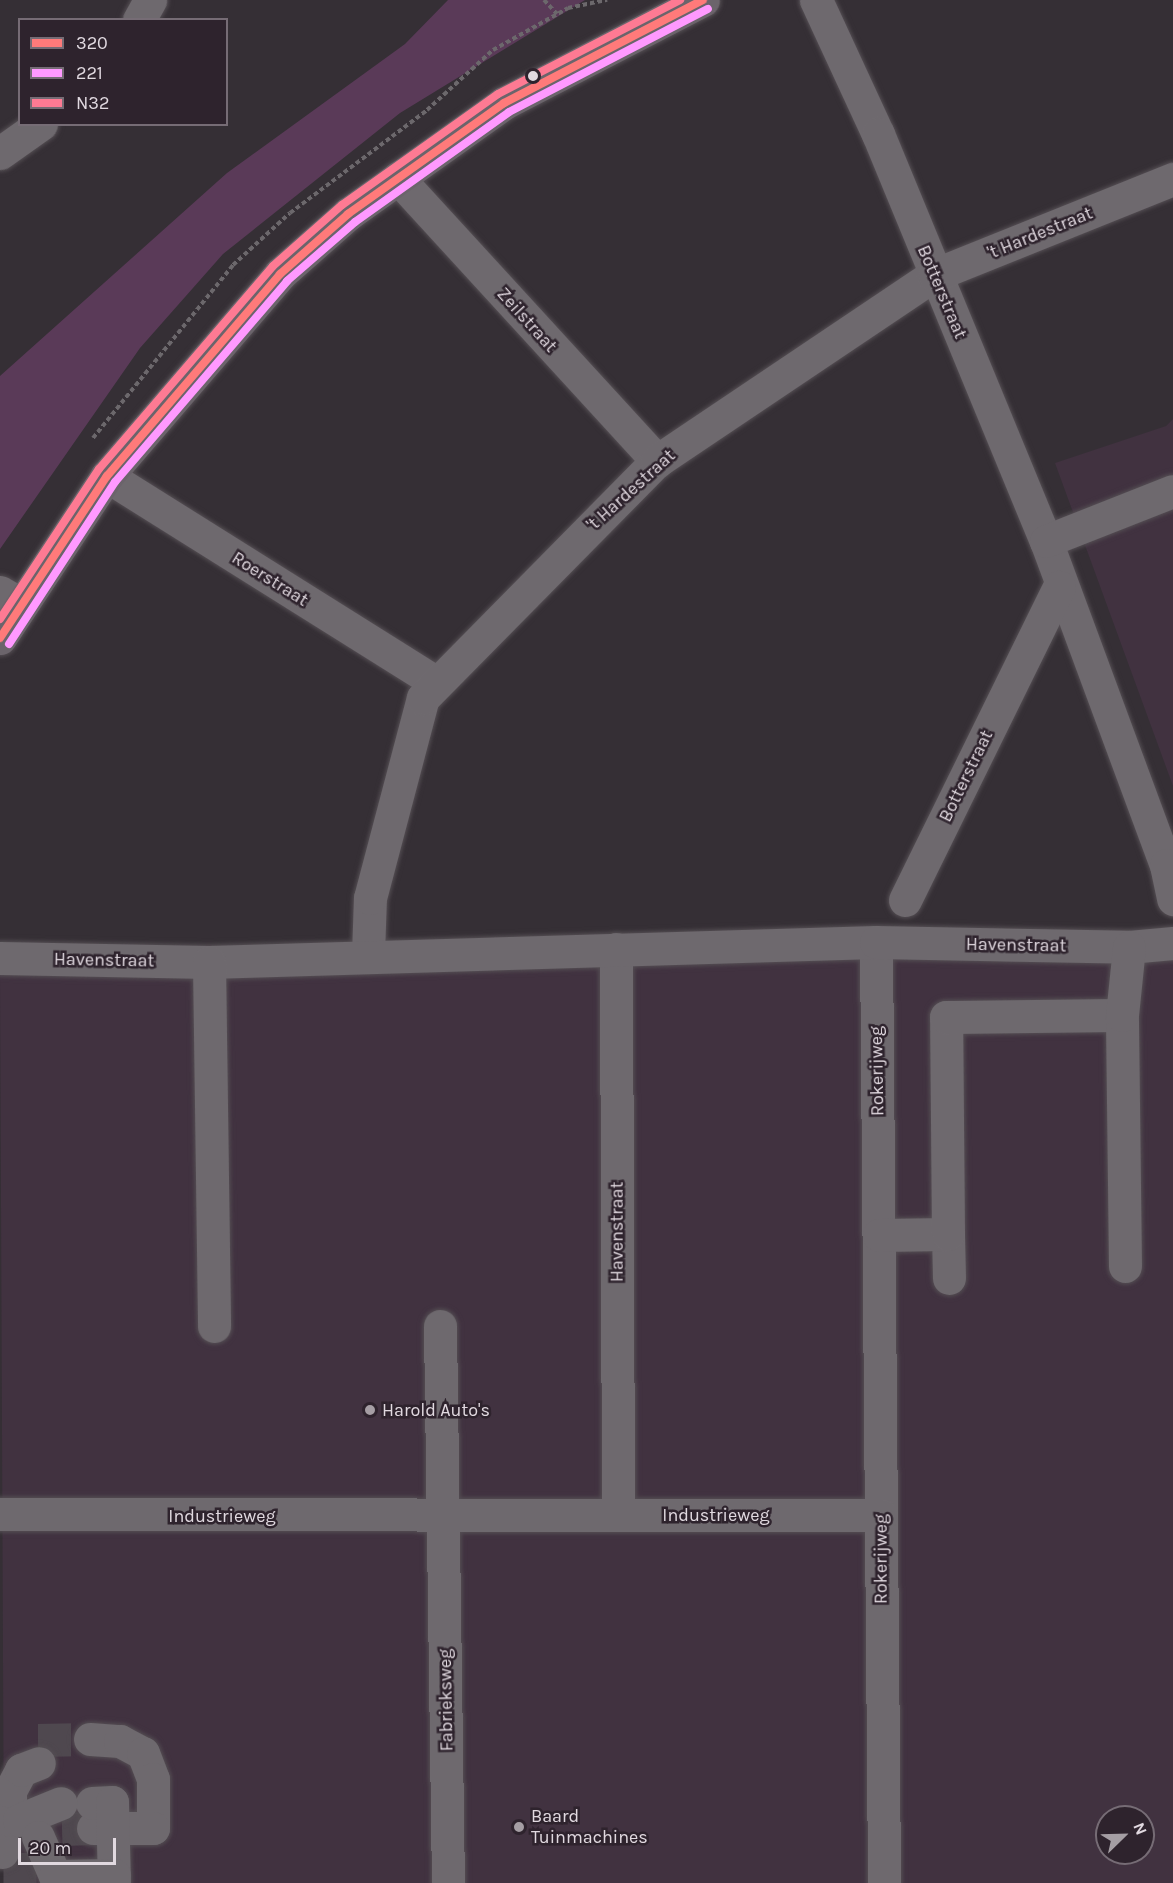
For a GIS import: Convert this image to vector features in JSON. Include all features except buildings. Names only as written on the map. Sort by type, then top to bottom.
[{"type":"main road","points":[[0,638],[9,598],[106,476],[280,274],[398,178],[538,81],[703,0]]},
{"type":"street","points":[[140,18],[150,0]]},
{"type":"street","name":"Botterstraat","points":[[816,0],[1046,541],[1059,587],[1166,865],[1173,898]]},
{"type":"street","points":[[0,153],[38,126]]},
{"type":"street","name":"Zeilstraat","points":[[398,178],[657,461]]},
{"type":"street","name":"'t Hardestraat","points":[[368,954],[370,898],[423,698],[434,681],[657,461],[934,275],[1173,179]]},
{"type":"street","name":"Roerstraat","points":[[106,476],[434,681]]},
{"type":"street","points":[[1046,541],[1173,491]]},
{"type":"street","name":"Botterstraat","points":[[904,900],[1059,587]]},
{"type":"street","name":"Havenstraat","points":[[0,957],[209,962],[368,954],[876,942],[1129,947],[1173,943]]},
{"type":"street","name":"Rokerijweg","points":[[876,942],[884,1883]]},
{"type":"street","points":[[1125,1266],[1122,1015],[1129,947]]},
{"type":"street","name":"Havenstraat","points":[[616,949],[618,1515]]},
{"type":"street","points":[[209,962],[214,1326]]},
{"type":"street","points":[[949,1278],[946,1017],[1122,1015]]},
{"type":"street","points":[[879,1235],[948,1234]]},
{"type":"street","points":[[440,1326],[443,1518]]},
{"type":"street","name":"Industrieweg","points":[[0,1514],[443,1518],[618,1515],[881,1515]]},
{"type":"street","name":"Fabrieksweg","points":[[443,1518],[448,1883]]},
{"type":"street","points":[[38,1751],[21,1746],[56,1834],[153,1828],[153,1779],[149,1761],[134,1752],[122,1760],[90,1750]]},
{"type":"path","points":[[544,0],[557,14]]},
{"type":"shaded area","points":[[448,0],[585,0],[400,113],[223,254],[140,348],[0,549],[0,376],[227,173],[405,44]]},
{"type":"shaded area","points":[[1173,419],[1173,786],[1055,463],[1166,426]]},
{"type":"shaded area","points":[[1173,948],[1173,1883],[4,1883],[0,974]]},
{"type":"tunnel","points":[[38,1740],[90,1739]]},
{"type":"tunnel","points":[[62,1829],[93,1828]]},
{"type":"tunnel","points":[[20,1852],[20,1883]]},
{"type":"transit line","name":"N32","points":[[0,619],[99,469],[273,266],[342,205],[498,94],[680,0]]},
{"type":"transit line","name":"320","points":[[0,638],[107,476],[280,274],[348,214],[504,103],[703,0]]},
{"type":"transit line","name":"221","points":[[9,644],[115,482],[287,281],[355,222],[509,112],[708,9]]},
{"type":"place","name":"Harold Auto's","points":[[370,1410]]},
{"type":"place","name":"Baard Tuinmachines","points":[[519,1827]]}]
